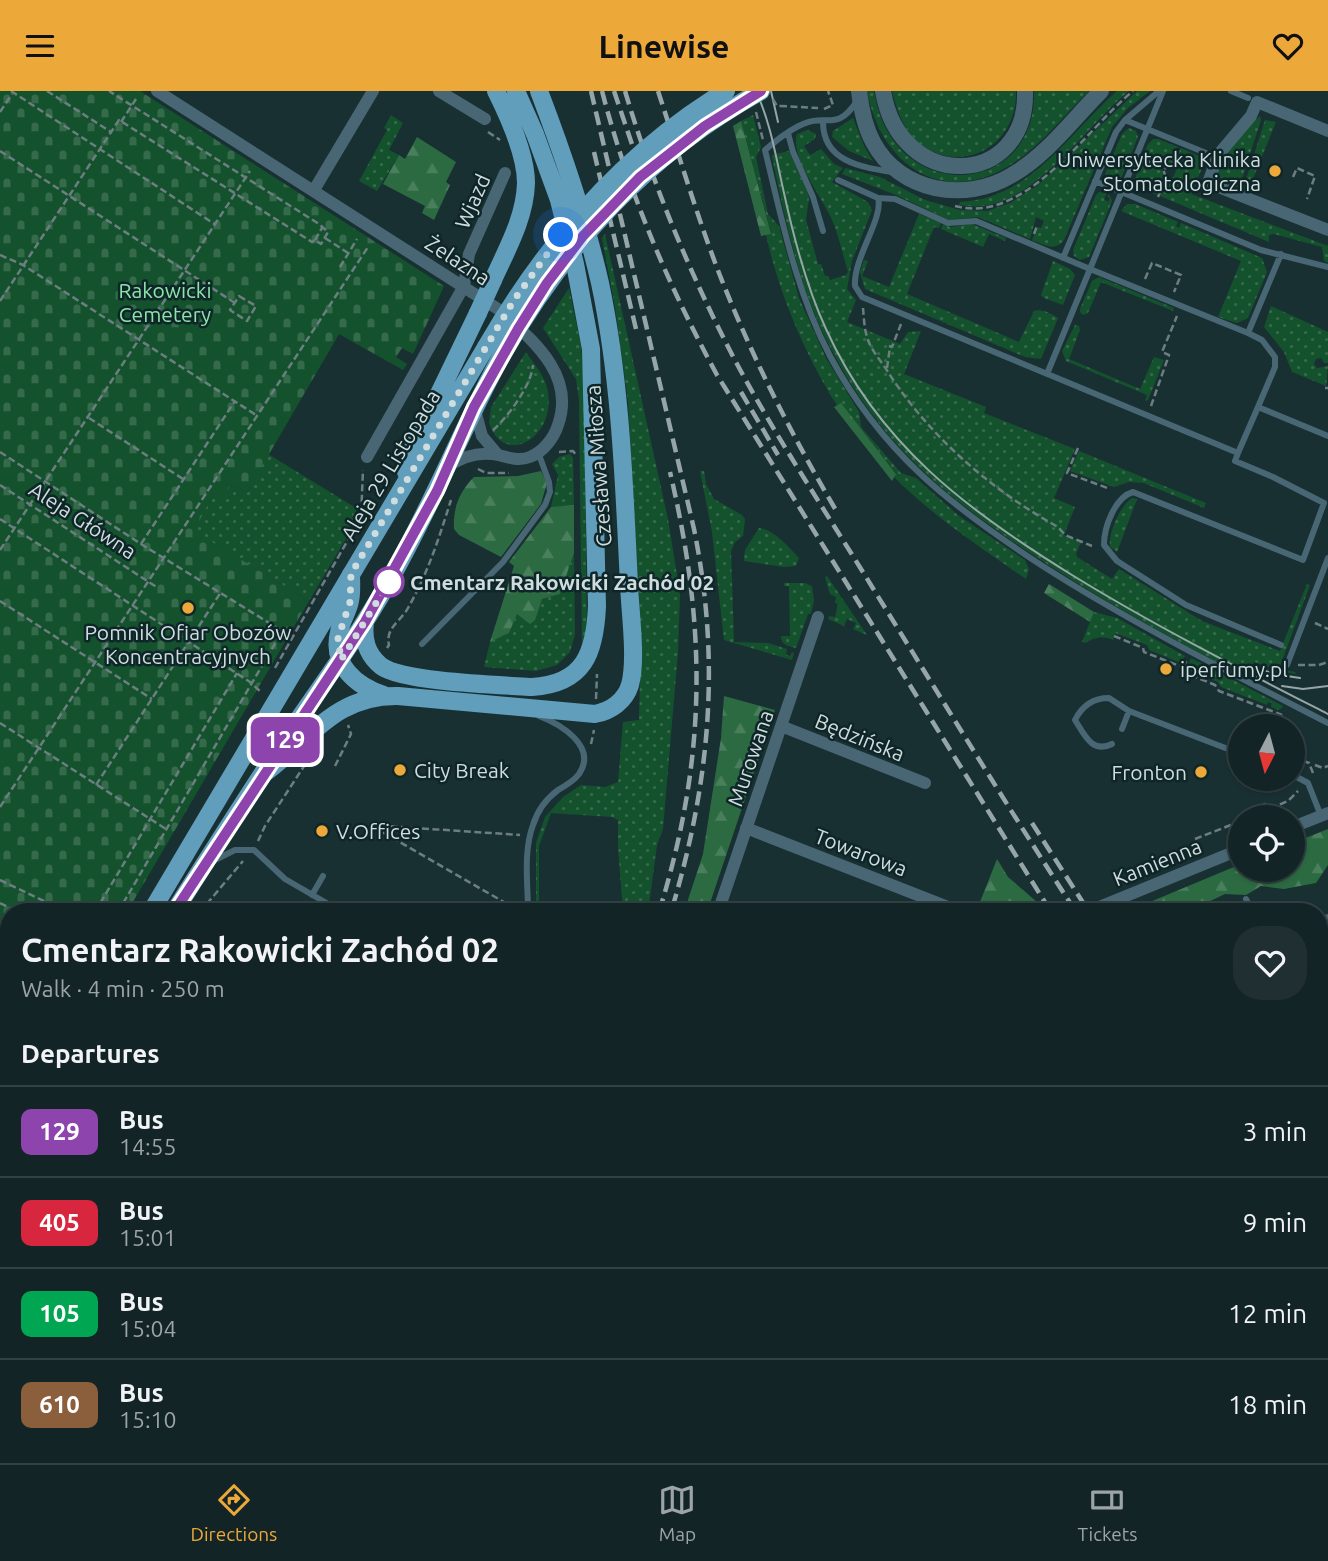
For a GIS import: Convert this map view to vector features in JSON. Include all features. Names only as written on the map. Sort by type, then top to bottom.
[{"type":"main road","points":[[401,492],[411,452],[519,221],[526,182],[521,156],[496,91]]},
{"type":"main road","name":"Czesława Miłosza","points":[[516,91],[559,199],[589,338],[593,385],[597,606],[595,636],[586,661]]},
{"type":"main road","name":"Czesława Miłosza","points":[[539,91],[571,176],[599,282],[609,331],[620,430],[632,672],[625,696],[594,721]]},
{"type":"main road","name":"Aleja 29 Listopada","points":[[156,903],[401,492],[494,351],[536,268],[592,199],[656,141],[726,91]]},
{"type":"main road","points":[[180,903],[262,775],[341,660],[446,490],[447,467],[474,407],[494,351],[583,236],[623,193],[682,142],[763,99]]},
{"type":"main road","points":[[351,574],[350,602],[338,638],[341,660],[348,674],[360,686],[386,696],[513,707],[594,721]]},
{"type":"main road","points":[[365,622],[364,634],[368,651],[380,665],[393,673],[403,675],[546,687],[568,678],[586,661]]},
{"type":"main road","points":[[262,775],[336,712],[361,701],[386,696]]},
{"type":"street","points":[[314,190],[373,91]]},
{"type":"street","points":[[439,91],[485,118]]},
{"type":"street","points":[[883,91],[888,115],[903,141],[924,157],[956,166],[981,163],[1009,142],[1021,125],[1026,105],[1025,91]]},
{"type":"street","points":[[859,94],[865,123],[883,157],[903,174],[922,185],[966,192],[992,185],[1013,175],[1038,156],[1101,91]]},
{"type":"street","name":"Żelazna","points":[[165,93],[464,286],[498,309],[534,341],[551,363],[559,379],[562,402],[557,427],[538,452]]},
{"type":"street","points":[[1328,131],[1257,102],[1251,116],[1218,155],[1208,183],[1328,230]]},
{"type":"street","name":"Wjazd","points":[[367,457],[464,286],[469,254],[505,173]]},
{"type":"street","points":[[474,407],[482,436],[498,455]]},
{"type":"street","points":[[447,467],[466,456],[498,455],[521,459],[538,452]]},
{"type":"street","name":"Murowana","points":[[721,903],[818,617]]},
{"type":"street","name":"Będzińska","points":[[781,726],[925,783]]},
{"type":"street","points":[[1305,822],[1324,815]]},
{"type":"street","name":"Towarowa","points":[[747,828],[938,903]]},
{"type":"street","name":"Kamienna","points":[[1109,903],[1228,854]]},
{"type":"lane","points":[[1063,258],[1116,132],[1125,120],[1161,91]]},
{"type":"lane","points":[[1047,374],[1161,91]]},
{"type":"lane","points":[[1231,91],[1248,97]]},
{"type":"lane","points":[[859,94],[842,118],[805,122],[765,150],[790,252],[810,312],[839,372],[866,413],[890,443],[942,495],[993,534],[1089,595],[1328,723]]},
{"type":"lane","points":[[1125,120],[1206,153]]},
{"type":"lane","points":[[823,122],[824,139],[839,157],[871,168],[903,174]]},
{"type":"lane","points":[[788,132],[823,231]]},
{"type":"lane","points":[[838,180],[878,198],[895,199],[948,223],[976,221],[1262,340],[1275,357],[1275,367],[1235,461],[1326,504]]},
{"type":"lane","points":[[1095,181],[1262,250],[1328,267]]},
{"type":"lane","points":[[878,198],[878,210],[856,264],[855,286],[862,297],[1238,453]]},
{"type":"lane","points":[[1248,333],[1281,254]]},
{"type":"lane","points":[[1258,407],[1328,436]]},
{"type":"lane","points":[[422,644],[503,562],[545,505],[550,492],[549,482],[538,452]]},
{"type":"lane","points":[[1281,645],[1186,605],[1117,561],[1106,549],[1104,540],[1116,505],[1123,497],[1133,492],[1303,560],[1328,495]]},
{"type":"lane","points":[[1288,664],[1328,558]]},
{"type":"lane","points":[[1112,744],[1101,748],[1093,745],[1075,720],[1083,707],[1092,701],[1105,698],[1119,703],[1129,711],[1228,749]]},
{"type":"lane","points":[[513,707],[567,730],[578,742],[583,761],[579,774],[546,802],[533,825],[528,846],[528,903]]},
{"type":"lane","points":[[1122,729],[1129,711]]},
{"type":"lane","points":[[1306,782],[1324,815]]},
{"type":"lane","points":[[202,867],[234,850],[254,850],[275,872],[326,903]]},
{"type":"lane","points":[[312,895],[323,876]]},
{"type":"lane","points":[[1246,899],[1248,903]]},
{"type":"path","points":[[0,112],[13,91],[216,225]]},
{"type":"path","points":[[47,91],[111,132]]},
{"type":"path","points":[[0,301],[119,120],[312,241],[321,244],[325,238],[328,232],[322,226],[109,91]]},
{"type":"path","points":[[823,122],[824,109],[834,104],[828,91]]},
{"type":"path","points":[[121,122],[136,99]]},
{"type":"path","points":[[765,150],[763,99],[777,106],[818,108]]},
{"type":"path","points":[[1136,157],[1163,169],[1171,166],[1181,143]]},
{"type":"path","points":[[0,151],[235,303]]},
{"type":"path","points":[[1293,177],[1297,168],[1315,176],[1307,199]]},
{"type":"path","points":[[1158,198],[1166,178],[1163,169]]},
{"type":"path","points":[[0,550],[250,171]]},
{"type":"path","points":[[315,247],[316,241],[328,226]]},
{"type":"path","points":[[325,238],[348,253]]},
{"type":"path","points":[[340,267],[357,239]]},
{"type":"path","points":[[0,807],[368,247]]},
{"type":"path","points":[[0,255],[23,265],[257,415]]},
{"type":"path","points":[[1140,289],[1152,263],[1181,275],[1170,302]]},
{"type":"path","points":[[239,296],[256,306],[247,321],[230,310],[235,303],[239,296]]},
{"type":"path","points":[[862,297],[864,328],[868,341],[900,390],[932,430],[969,465],[1058,527],[1065,535],[1106,549]]},
{"type":"path","points":[[1151,405],[1169,355],[1162,352],[1181,306]]},
{"type":"path","points":[[888,371],[890,346],[905,315]]},
{"type":"path","points":[[489,432],[501,423],[530,379],[534,341]]},
{"type":"path","points":[[141,544],[235,401]]},
{"type":"path","points":[[89,418],[184,480]]},
{"type":"path","points":[[576,442],[576,455]]},
{"type":"path","points":[[1078,448],[1067,473],[1110,489]]},
{"type":"path","points":[[0,452],[141,544],[279,629],[280,635],[123,903]]},
{"type":"path","points":[[274,670],[361,517],[362,477],[367,457]]},
{"type":"path","points":[[475,462],[475,468]]},
{"type":"path","name":"Aleja Główna","points":[[0,485],[158,588]]},
{"type":"path","points":[[389,645],[389,633],[393,625],[403,617],[426,577],[427,567],[434,554],[446,490]]},
{"type":"path","points":[[0,519],[237,673],[261,692]]},
{"type":"path","points":[[96,785],[221,592]]},
{"type":"path","points":[[0,601],[152,699]]},
{"type":"path","points":[[280,635],[291,640]]},
{"type":"path","points":[[1114,636],[1215,685],[1219,691],[1279,714]]},
{"type":"path","points":[[1182,671],[1191,652]]},
{"type":"path","points":[[586,661],[597,670],[594,721]]},
{"type":"path","points":[[1288,664],[1306,666],[1328,662]]},
{"type":"path","points":[[99,903],[237,673]]},
{"type":"path","points":[[1282,714],[1288,702]]},
{"type":"path","points":[[335,766],[351,734],[345,717]]},
{"type":"path","points":[[0,723],[166,829]]},
{"type":"path","points":[[338,727],[348,724]]},
{"type":"path","points":[[257,845],[265,826],[313,753]]},
{"type":"path","points":[[1306,762],[1313,773]]},
{"type":"path","points":[[1315,765],[1323,768],[1328,766]]},
{"type":"path","points":[[1280,805],[1298,791]]},
{"type":"path","points":[[506,903],[370,825],[520,835]]},
{"type":"path","points":[[1195,839],[1228,826]]},
{"type":"path","points":[[208,903],[247,859]]},
{"type":"path","points":[[0,880],[49,903]]},
{"type":"green space","name":"Rakowicki Cemetery","points":[[0,91],[140,91],[444,286],[413,354],[402,348],[396,357],[407,364],[403,370],[339,334],[247,492],[231,484],[223,498],[214,493],[194,531],[309,601],[132,903],[0,903]]},
{"type":"green space","points":[[867,91],[874,91],[886,129],[907,155],[934,171],[962,175],[990,169],[1013,153],[1029,127],[1034,91],[1089,91],[1019,159],[982,178],[958,182],[936,179],[916,171],[899,157],[874,116]]},
{"type":"green space","points":[[892,91],[1016,91],[1014,110],[1008,127],[998,140],[985,150],[970,156],[953,157],[936,153],[913,138],[901,119]]},
{"type":"green space","points":[[1117,91],[1129,91],[1053,167],[1031,185],[1008,198],[984,206],[959,205],[960,202],[985,198],[1008,189],[1028,176],[1065,144]]},
{"type":"green space","points":[[1137,91],[1150,91],[1128,108],[1112,127],[1064,240],[1057,246],[1032,240],[1044,221],[1036,217],[1030,239],[978,217],[949,220],[842,174],[845,168],[880,177],[925,200],[960,210],[987,211],[1010,203],[1037,186]]},
{"type":"green space","points":[[391,115],[403,123],[389,150],[399,155],[377,191],[359,181],[387,130],[384,128]]},
{"type":"green space","points":[[753,115],[761,147],[756,157],[768,214],[779,226],[799,298],[826,358],[859,412],[861,427],[901,473],[916,478],[959,516],[1025,560],[1029,569],[1026,579],[909,492],[894,477],[896,473],[841,404],[837,405],[831,396],[792,318],[771,256],[766,235],[771,233],[741,121]]},
{"type":"green space","points":[[1260,116],[1238,191],[1218,175],[1219,163]]},
{"type":"green space","points":[[853,118],[873,161],[849,151],[832,137],[833,131]]},
{"type":"green space","points":[[1265,120],[1276,122],[1248,191],[1243,189]]},
{"type":"green space","points":[[741,121],[771,234],[761,236],[733,126]]},
{"type":"green space","points":[[1129,128],[1136,131],[1138,137],[1120,181],[1113,183],[1107,180],[1105,174],[1122,134]]},
{"type":"green space","points":[[808,130],[816,134],[815,139],[804,146],[810,155],[821,149],[834,164],[843,168],[832,182],[868,202],[872,210],[852,261],[847,289],[856,300],[847,322],[900,344],[908,332],[921,331],[904,374],[986,407],[984,413],[1075,449],[1054,498],[1075,507],[1064,535],[1081,542],[1077,557],[1112,579],[1119,569],[1202,621],[1280,651],[1307,584],[1310,585],[1279,669],[1296,674],[1254,662],[1246,677],[1121,609],[1047,564],[978,517],[918,466],[892,438],[867,408],[824,335],[806,292],[793,248],[772,157],[789,151],[809,198],[806,220],[818,264],[821,264],[825,276],[830,280],[848,272],[832,219],[799,156],[797,134]]},
{"type":"green space","points":[[417,137],[456,162],[446,182],[450,185],[434,220],[422,213],[425,206],[383,184],[399,155],[405,159]]},
{"type":"green space","points":[[1153,139],[1178,147],[1170,164],[1163,167],[1142,158]]},
{"type":"green space","points":[[1181,148],[1206,159],[1191,194],[1328,246],[1328,263],[1324,261],[1322,247],[1274,234],[1269,235],[1269,242],[1160,196],[1167,179],[1173,177],[1176,171],[1173,165]]},
{"type":"green space","points":[[1141,161],[1162,170],[1164,178],[1157,195],[1133,185]]},
{"type":"green space","points":[[1099,192],[1107,193],[1104,199],[1108,202],[1109,194],[1112,201],[1089,257],[1080,260],[1074,256],[1073,250]]},
{"type":"green space","points":[[1127,204],[1135,204],[1178,222],[1176,226],[1179,228],[1181,223],[1262,258],[1267,272],[1248,318],[1237,323],[1218,317],[1241,261],[1121,211]]},
{"type":"green space","points":[[919,214],[941,223],[939,228],[934,227],[907,294],[1019,342],[1034,311],[1050,313],[1058,318],[1041,359],[1025,357],[865,289],[860,272],[864,260],[868,261],[862,276],[889,287]]},
{"type":"green space","points":[[943,224],[950,227],[972,224],[1006,238],[1005,241],[989,234],[983,247],[941,229]]},
{"type":"green space","points":[[605,234],[668,519],[680,594],[678,652],[663,829],[657,845],[649,903],[622,903],[618,820],[612,817],[551,813],[539,846],[539,903],[536,903],[536,843],[545,817],[563,797],[581,785],[605,787],[618,782],[623,722],[639,720],[641,636],[628,401],[602,238]]},
{"type":"green space","points":[[1053,261],[1070,269],[1075,275],[1063,305],[1041,295]]},
{"type":"green space","points":[[1099,277],[1174,308],[1173,311],[1101,282],[1088,313],[1083,315],[1080,309],[1092,281]]},
{"type":"green space","points":[[569,288],[581,345],[584,380],[587,634],[582,645],[579,400],[576,379],[543,328]]},
{"type":"green space","points":[[1271,306],[1328,332],[1328,363],[1324,363],[1321,358],[1316,359],[1314,364],[1317,368],[1328,366],[1326,386],[1292,372],[1284,352],[1264,327]]},
{"type":"green space","points":[[1075,325],[1079,326],[1080,330],[1069,359],[1140,389],[1154,357],[1164,360],[1148,400],[1145,401],[1147,395],[1066,361],[1062,351]]},
{"type":"green space","points":[[526,352],[546,384],[549,402],[546,418],[530,440],[518,445],[507,444],[497,437],[489,423],[491,407]]},
{"type":"green space","points":[[841,403],[896,474],[892,481],[834,407]]},
{"type":"green space","points":[[1079,451],[1206,503],[1204,508],[1144,483],[1129,482],[1114,487],[1070,471]]},
{"type":"green space","points":[[268,454],[356,508],[357,520],[309,601],[193,531],[214,493],[231,484],[247,492]]},
{"type":"green space","points":[[570,454],[573,458],[574,505],[551,507],[558,475],[552,464],[559,457]]},
{"type":"green space","points":[[541,471],[547,483],[541,504],[501,557],[459,535],[454,529],[458,501],[474,477],[518,476]]},
{"type":"green space","points":[[700,471],[704,471],[706,484],[714,499],[745,519],[743,536],[735,542],[731,551],[734,642],[768,643],[787,649],[786,655],[794,653],[792,660],[724,640],[712,532]]},
{"type":"green space","points":[[1132,498],[1137,499],[1117,552],[1110,547],[1113,527],[1119,513]]},
{"type":"green space","points":[[574,505],[574,553],[560,594],[542,599],[535,620],[530,624],[517,614],[509,633],[490,642],[514,566],[509,562],[551,507]]},
{"type":"green space","points":[[759,528],[776,535],[799,558],[796,566],[784,567],[744,561],[745,550]]},
{"type":"green space","points":[[574,553],[575,634],[570,652],[557,665],[536,671],[484,667],[490,642],[509,633],[517,613],[524,617],[542,599],[560,594]]},
{"type":"green space","points":[[827,576],[867,635],[853,629],[856,623],[847,619],[844,626],[828,619],[829,616],[835,617],[838,604],[835,603],[836,597],[830,594],[825,577]]},
{"type":"green space","points":[[784,583],[805,583],[812,586],[814,600],[811,614],[808,614],[796,648],[786,645],[781,639],[781,636],[790,636],[789,586],[784,586]]},
{"type":"green space","points":[[1049,584],[1094,612],[1090,622],[1044,593]]},
{"type":"green space","points":[[1094,612],[1117,618],[1185,656],[1181,663],[1149,650],[1147,645],[1115,633],[1113,640],[1099,638],[1082,642]]},
{"type":"green space","points":[[1191,658],[1283,706],[1282,708],[1278,710],[1271,707],[1272,703],[1268,702],[1267,705],[1192,672],[1188,664]]},
{"type":"green space","points":[[724,696],[775,710],[710,903],[687,903],[703,854],[721,738]]},
{"type":"green space","points":[[1328,829],[1328,865],[1316,883],[1284,889],[1261,886],[1246,895],[1225,894],[1206,903],[1148,903],[1228,869],[1228,882],[1305,882],[1305,838]]},
{"type":"green space","points":[[997,859],[1008,877],[1037,902],[1035,903],[980,903]]},
{"type":"tram line","points":[[756,91],[769,129],[792,228],[812,296],[847,370],[899,440],[962,499],[1034,551],[1167,630],[1328,714]]},
{"type":"tram line","points":[[771,91],[778,122]]},
{"type":"tram line","points":[[1255,667],[1274,674],[1300,678]]},
{"type":"tram line","points":[[1282,686],[1303,689],[1328,686]]},
{"type":"railway","points":[[591,91],[694,529],[707,627],[709,675],[703,769],[695,816],[673,903]]},
{"type":"railway","points":[[602,91],[624,165],[651,237],[682,307],[717,375],[1045,903]]},
{"type":"railway","points":[[614,91],[639,165]]},
{"type":"railway","points":[[625,91],[674,230],[737,364],[804,478],[1070,903]]},
{"type":"railway","points":[[658,91],[731,304],[773,395],[837,512]]},
{"type":"railway","points":[[594,152],[636,329]]},
{"type":"railway","points":[[741,392],[778,455]]},
{"type":"railway","points":[[662,903],[686,800],[696,693],[691,585],[670,472]]},
{"type":"railway","points":[[1032,823],[1083,903]]},
{"type":"bus line","name":"129","points":[[180,903],[298,720],[341,660],[389,582],[437,491],[474,407],[502,355],[561,263],[640,177],[674,148],[761,91]]},
{"type":"place","name":"Uniwersytecka Klinika Stomatologiczna","points":[[1275,171]]},
{"type":"place","name":"Cmentarz Rakowicki Zachód 02","points":[[389,582]]},
{"type":"place","name":"Pomnik Ofiar Obozów Koncentracyjnych","points":[[188,608]]},
{"type":"place","name":"iperfumy.pl","points":[[1166,669]]},
{"type":"place","name":"City Break","points":[[400,770]]},
{"type":"place","name":"Fronton","points":[[1201,772]]},
{"type":"place","name":"V.Offices","points":[[322,831]]},
{"type":"route","points":[[389,582],[341,660],[338,638],[350,602],[351,574],[514,300],[561,235]]}]
